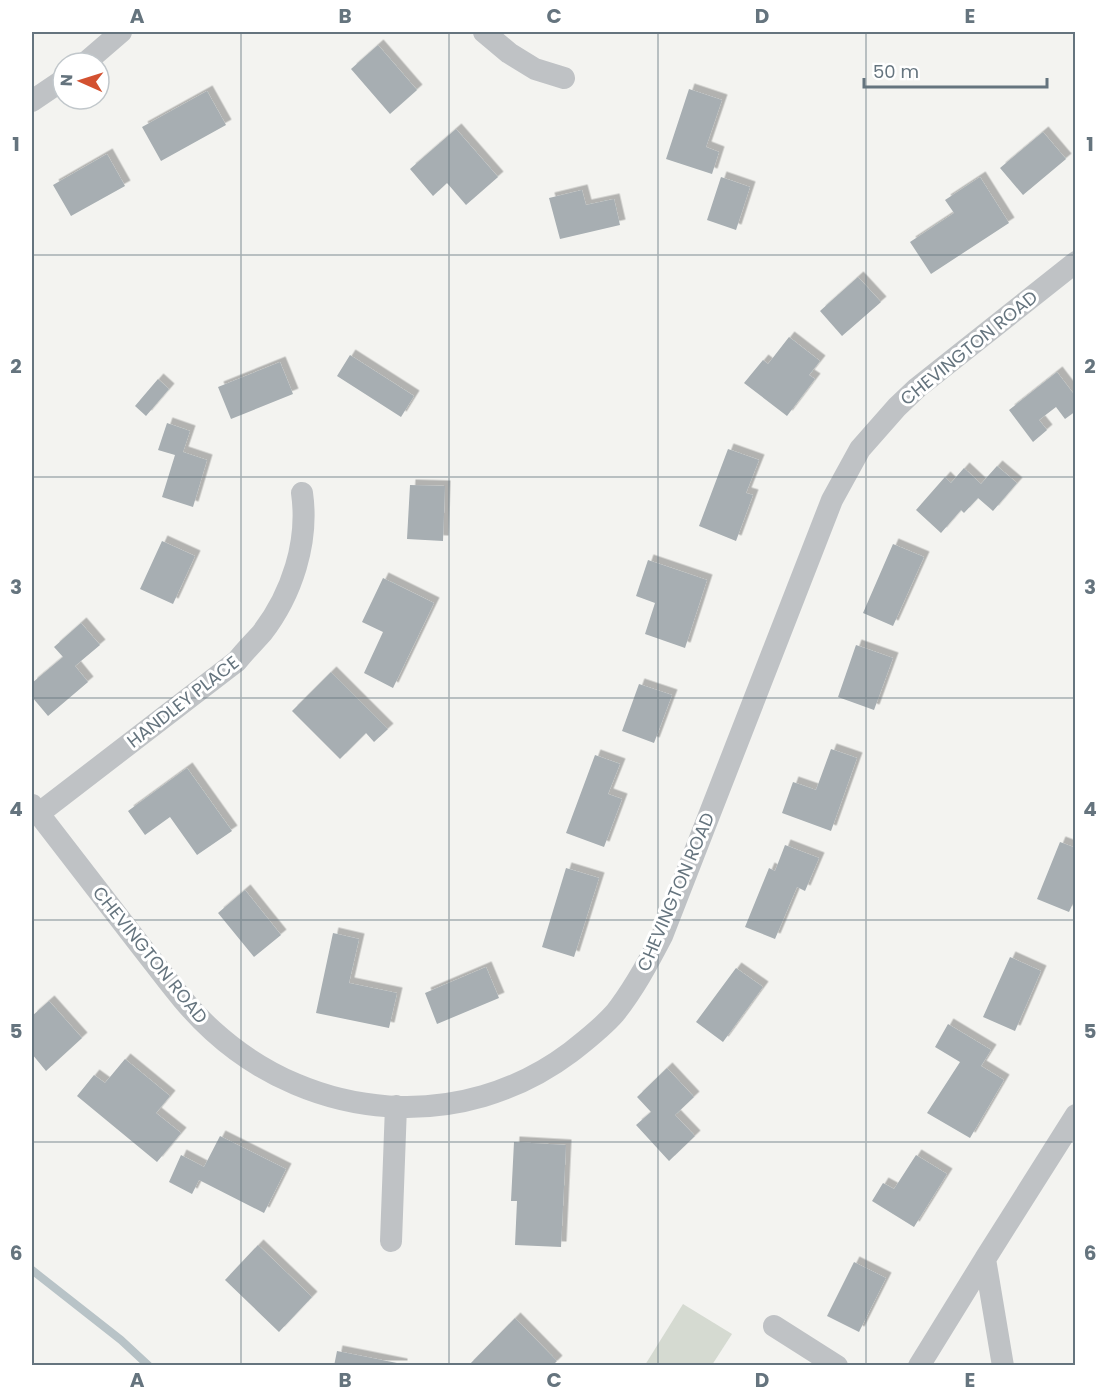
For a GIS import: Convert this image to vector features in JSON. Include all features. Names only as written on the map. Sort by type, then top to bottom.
[{"type":"street","points":[[99,51],[121,32]]},
{"type":"street","points":[[484,32],[509,53],[535,69],[564,78]]},
{"type":"street","points":[[32,101],[51,88]]},
{"type":"street","name":"CHEVINGTON ROAD","points":[[35,810],[182,999],[212,1031],[246,1058],[286,1081],[348,1102],[396,1106],[448,1105],[491,1095],[530,1078],[585,1041],[614,1013],[641,976],[662,936],[832,500],[860,449],[917,388],[1076,262]]},
{"type":"street","name":"HANDLEY PLACE","points":[[35,810],[237,661],[263,632],[291,580],[301,546],[304,510],[302,493]]},
{"type":"street","points":[[391,1241],[396,1106]]},
{"type":"street","points":[[919,1365],[1076,1115]]},
{"type":"street","points":[[985,1259],[1004,1365]]},
{"type":"street","points":[[774,1326],[837,1365]]},
{"type":"shaded area","points":[[683,1304],[732,1334],[712,1365],[645,1365]]},
{"type":"building","points":[[378,45],[417,90],[390,114],[351,69]]},
{"type":"building","points":[[689,89],[722,100],[706,147],[719,152],[712,174],[666,159]]},
{"type":"building","points":[[207,91],[226,125],[161,161],[142,127]]},
{"type":"building","points":[[456,129],[498,177],[466,205],[447,183],[433,196],[410,169]]},
{"type":"building","points":[[1043,132],[1066,159],[1023,195],[1000,168]]},
{"type":"building","points":[[107,154],[125,186],[71,216],[53,185]]},
{"type":"building","points":[[721,177],[750,187],[736,230],[707,220]]},
{"type":"building","points":[[980,177],[1009,223],[931,274],[910,242],[954,213],[945,200]]},
{"type":"building","points":[[582,190],[586,205],[614,199],[620,225],[560,239],[549,198]]},
{"type":"building","points":[[858,277],[881,302],[842,336],[820,311]]},
{"type":"building","points":[[789,337],[820,361],[809,375],[815,379],[787,416],[744,383],[763,360],[768,364]]},
{"type":"building","points":[[350,355],[414,396],[401,417],[337,376]]},
{"type":"building","points":[[280,362],[293,394],[231,419],[218,387]]},
{"type":"building","points":[[1057,372],[1076,397],[1076,411],[1065,419],[1056,407],[1039,420],[1047,430],[1033,442],[1009,410]]},
{"type":"building","points":[[158,379],[169,389],[146,416],[135,406]]},
{"type":"building","points":[[167,423],[190,431],[183,452],[207,460],[193,507],[162,497],[175,455],[158,450]]},
{"type":"building","points":[[728,449],[759,460],[746,493],[753,495],[736,541],[699,526]]},
{"type":"building","points":[[997,466],[1017,483],[993,511],[978,498],[964,513],[961,510],[941,533],[916,510],[945,477],[951,483],[964,468],[981,484]]},
{"type":"building","points":[[410,485],[445,486],[443,541],[407,539]]},
{"type":"building","points":[[162,541],[195,556],[173,604],[140,589]]},
{"type":"building","points":[[893,544],[924,557],[893,626],[863,613]]},
{"type":"building","points":[[648,560],[707,580],[685,648],[645,634],[655,603],[636,596]]},
{"type":"building","points":[[383,578],[434,603],[393,688],[364,673],[383,632],[362,622]]},
{"type":"building","points":[[81,623],[100,645],[75,666],[88,682],[48,716],[32,697],[32,683],[63,657],[54,647]]},
{"type":"building","points":[[856,645],[893,658],[874,710],[838,697]]},
{"type":"building","points":[[331,672],[388,729],[374,742],[366,733],[340,759],[292,711]]},
{"type":"building","points":[[639,684],[672,695],[654,743],[622,731]]},
{"type":"building","points":[[831,749],[857,758],[831,831],[782,813],[793,782],[816,790]]},
{"type":"building","points":[[595,755],[620,764],[608,794],[622,799],[604,847],[566,833]]},
{"type":"building","points":[[187,768],[232,831],[197,855],[170,817],[145,835],[128,811]]},
{"type":"building","points":[[1060,842],[1076,848],[1076,897],[1069,912],[1037,899]]},
{"type":"building","points":[[785,845],[819,858],[805,891],[797,887],[775,939],[745,927],[769,868],[775,871]]},
{"type":"building","points":[[566,868],[599,878],[574,957],[542,947]]},
{"type":"building","points":[[245,890],[281,935],[254,957],[218,913]]},
{"type":"building","points":[[333,933],[359,939],[349,983],[397,993],[389,1028],[316,1013]]},
{"type":"building","points":[[1010,957],[1041,971],[1015,1031],[983,1017]]},
{"type":"building","points":[[486,967],[499,998],[437,1024],[425,993]]},
{"type":"building","points":[[736,968],[763,987],[723,1042],[696,1022]]},
{"type":"building","points":[[49,1001],[82,1038],[46,1071],[32,1054],[32,1016]]},
{"type":"building","points":[[948,1024],[991,1050],[981,1066],[1004,1080],[970,1138],[927,1113],[960,1062],[935,1047]]},
{"type":"building","points":[[125,1059],[170,1096],[156,1113],[181,1133],[157,1162],[77,1096],[94,1075],[105,1083]]},
{"type":"building","points":[[667,1068],[694,1097],[675,1115],[695,1136],[669,1161],[636,1125],[651,1112],[637,1097]]},
{"type":"building","points":[[220,1136],[286,1169],[264,1213],[199,1180],[192,1194],[169,1182],[181,1155],[204,1167]]},
{"type":"building","points":[[514,1142],[566,1145],[561,1247],[515,1245],[517,1201],[511,1201]]},
{"type":"building","points":[[916,1155],[947,1174],[914,1227],[872,1201],[883,1183],[894,1189]]},
{"type":"building","points":[[258,1245],[312,1297],[279,1332],[225,1280]]},
{"type":"building","points":[[854,1262],[886,1278],[859,1332],[827,1316]]},
{"type":"building","points":[[515,1318],[557,1361],[552,1366],[468,1366]]},
{"type":"building","points":[[337,1351],[402,1364],[402,1366],[334,1366]]},
{"type":"waterway","points":[[32,1270],[121,1340],[149,1366]]}]
